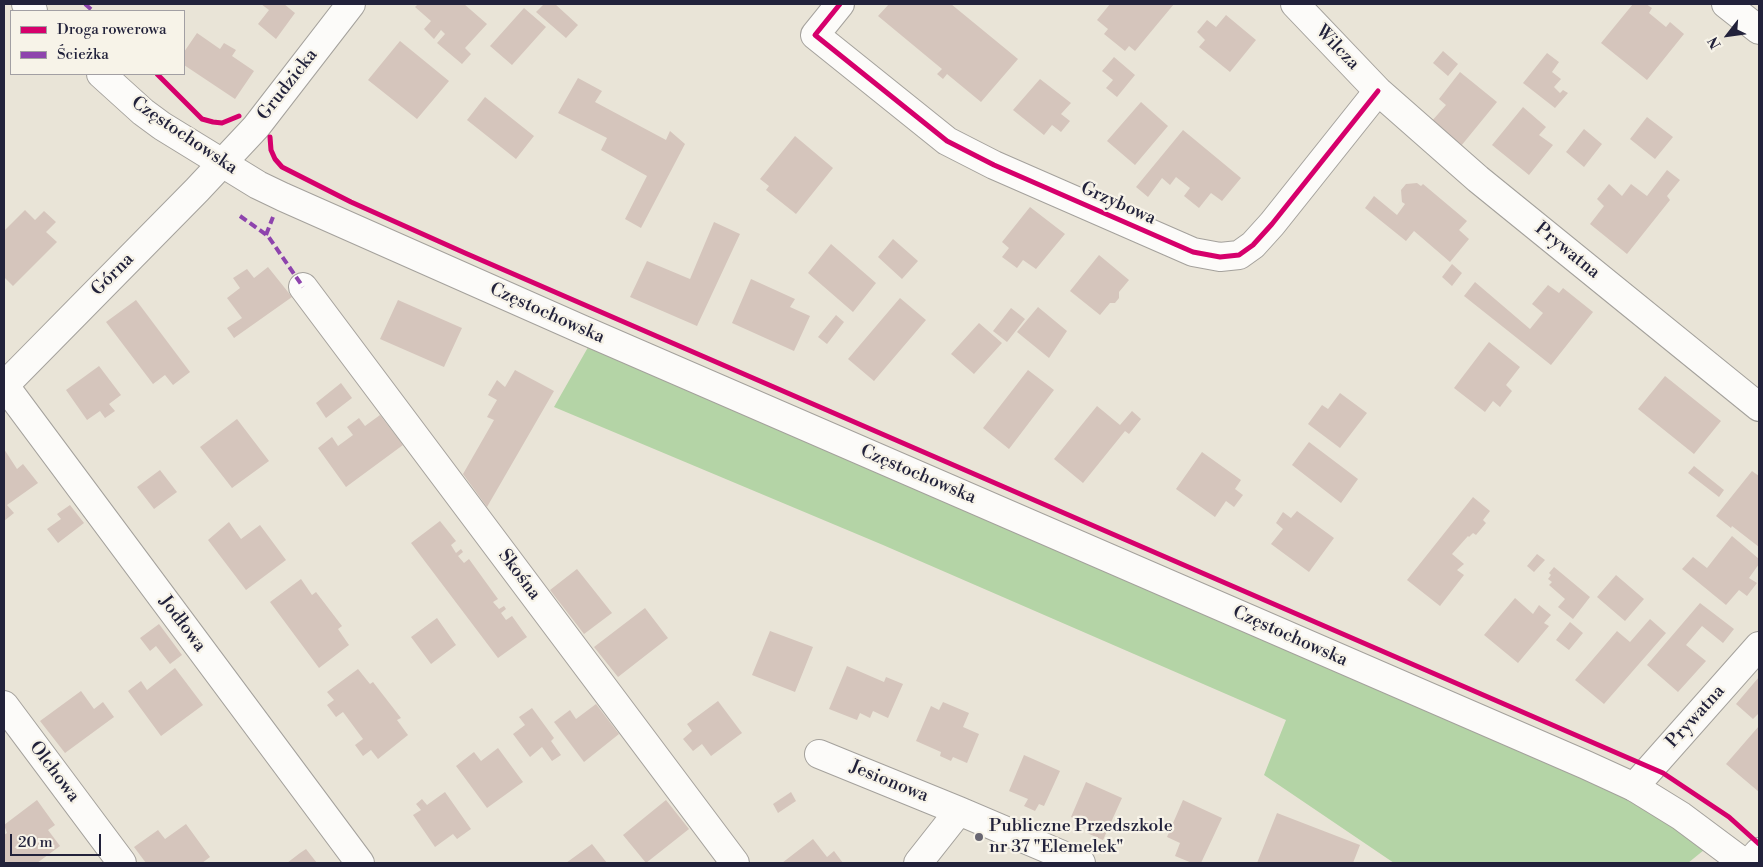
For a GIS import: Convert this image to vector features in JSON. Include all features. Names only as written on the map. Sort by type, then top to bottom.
[{"type":"street","name":"Grudzicka","points":[[222,163],[256,128],[351,4]]},
{"type":"street","name":"Grzybowa","points":[[840,4],[815,35],[947,141],[994,165],[1193,252],[1220,257],[1240,255],[1253,244],[1272,224],[1378,91]]},
{"type":"street","name":"Wilcza","points":[[1295,4],[1378,91]]},
{"type":"street","points":[[1726,4],[1759,30]]},
{"type":"street","name":"Częstochowska","points":[[102,75],[143,112],[258,185],[295,203],[1634,787],[1681,816],[1744,863]]},
{"type":"street","name":"Prywatna","points":[[1378,91],[1478,179],[1759,407]]},
{"type":"street","name":"Górna","points":[[4,386],[222,163]]},
{"type":"street","name":"Skośna","points":[[303,287],[735,863]]},
{"type":"street","name":"Jodłowa","points":[[4,386],[360,863]]},
{"type":"street","name":"Prywatna","points":[[1634,787],[1759,646]]},
{"type":"street","name":"Olchowa","points":[[4,705],[122,863]]},
{"type":"street","name":"Jesionowa","points":[[819,754],[1081,863]]},
{"type":"street","points":[[918,863],[959,811]]},
{"type":"street","points":[[1749,863],[1759,852]]},
{"type":"green space","points":[[595,335],[1380,676],[1715,841],[1688,863],[1394,863],[1264,775],[1286,720],[883,545],[554,407]]},
{"type":"building","points":[[261,4],[284,4],[295,13],[276,39],[258,24],[269,10]]},
{"type":"building","points":[[418,4],[464,4],[487,24],[465,48],[471,54],[462,64],[437,43],[445,34],[441,30],[434,39],[424,29],[431,21],[415,7]]},
{"type":"building","points":[[544,4],[555,4],[578,25],[566,38],[536,12]]},
{"type":"building","points":[[889,4],[951,4],[1018,59],[981,102],[947,74],[943,79],[937,74],[942,69],[878,16]]},
{"type":"building","points":[[1110,4],[1174,4],[1135,51],[1129,46],[1125,51],[1104,34],[1108,29],[1097,20]]},
{"type":"building","points":[[1633,4],[1646,4],[1652,8],[1649,13],[1666,27],[1670,22],[1684,34],[1647,80],[1601,43]]},
{"type":"building","points":[[524,8],[546,27],[512,65],[490,46]]},
{"type":"building","points":[[1226,15],[1256,40],[1230,72],[1199,47],[1205,40],[1197,32],[1207,20],[1216,27]]},
{"type":"building","points":[[197,33],[220,49],[224,43],[236,50],[232,56],[254,71],[235,99],[185,66],[185,51]]},
{"type":"building","points":[[400,41],[449,81],[417,119],[368,80]]},
{"type":"building","points":[[1443,51],[1458,64],[1448,76],[1433,63]]},
{"type":"building","points":[[1547,53],[1559,62],[1552,72],[1561,79],[1554,87],[1560,93],[1563,90],[1568,93],[1555,108],[1523,83]]},
{"type":"building","points":[[1114,57],[1135,75],[1117,97],[1106,88],[1113,80],[1102,71]]},
{"type":"building","points":[[1460,72],[1497,102],[1461,146],[1431,122],[1446,105],[1439,99]]},
{"type":"building","points":[[578,78],[602,91],[595,102],[666,140],[670,131],[685,144],[641,228],[625,219],[647,176],[601,150],[607,138],[558,113]]},
{"type":"building","points":[[1040,79],[1071,103],[1061,114],[1070,121],[1061,132],[1052,125],[1044,135],[1013,110]]},
{"type":"building","points":[[485,97],[534,136],[516,159],[467,120]]},
{"type":"building","points":[[1141,102],[1168,126],[1135,165],[1107,141]]},
{"type":"building","points":[[1523,107],[1546,127],[1539,135],[1553,145],[1529,175],[1492,145]]},
{"type":"building","points":[[1647,117],[1673,137],[1655,159],[1630,139]]},
{"type":"building","points":[[1584,129],[1602,144],[1584,167],[1566,152]]},
{"type":"building","points":[[1183,130],[1241,178],[1222,201],[1211,193],[1199,208],[1184,196],[1190,188],[1176,177],[1170,185],[1162,178],[1148,197],[1136,187]]},
{"type":"building","points":[[795,136],[833,168],[796,214],[766,190],[769,186],[760,179]]},
{"type":"building","points":[[1667,170],[1680,180],[1667,196],[1670,200],[1627,254],[1590,224],[1604,206],[1597,199],[1609,184],[1622,196],[1631,184],[1647,196]]},
{"type":"building","points":[[1417,183],[1421,186],[1423,184],[1467,221],[1459,230],[1469,239],[1450,262],[1414,231],[1406,241],[1365,208],[1374,196],[1397,215],[1405,204],[1402,202],[1401,190],[1406,184]]},
{"type":"building","points":[[1030,207],[1065,234],[1036,269],[1023,260],[1017,268],[1002,257],[1009,248],[1002,242]]},
{"type":"building","points":[[25,210],[35,220],[44,211],[56,222],[46,232],[57,242],[13,286],[4,277],[4,231]]},
{"type":"building","points":[[714,222],[740,234],[697,326],[630,297],[647,261],[690,279]]},
{"type":"building","points":[[893,239],[918,261],[902,279],[878,257]]},
{"type":"building","points":[[831,244],[876,283],[853,312],[808,273]]},
{"type":"building","points":[[1099,255],[1129,280],[1119,292],[1119,298],[1115,303],[1110,303],[1100,315],[1070,291]]},
{"type":"building","points":[[1452,264],[1462,273],[1452,286],[1442,277]]},
{"type":"building","points":[[268,267],[292,297],[234,338],[227,328],[242,318],[227,298],[240,288],[233,278],[247,269],[254,278]]},
{"type":"building","points":[[751,279],[795,299],[790,307],[810,316],[794,351],[732,323]]},
{"type":"building","points":[[1475,282],[1530,329],[1543,313],[1532,304],[1548,285],[1559,293],[1563,288],[1593,312],[1551,365],[1464,296]]},
{"type":"building","points":[[900,298],[926,320],[874,381],[848,359]]},
{"type":"building","points":[[136,300],[190,372],[173,385],[165,375],[153,384],[106,322]]},
{"type":"building","points":[[398,300],[462,328],[444,367],[380,339]]},
{"type":"building","points":[[1038,307],[1067,331],[1049,358],[1017,332]]},
{"type":"building","points":[[1011,308],[1025,319],[1007,342],[993,331]]},
{"type":"building","points":[[836,315],[844,322],[827,344],[818,337]]},
{"type":"building","points":[[979,323],[1002,343],[974,374],[951,354]]},
{"type":"building","points":[[1489,342],[1520,367],[1506,385],[1512,391],[1500,407],[1493,401],[1485,412],[1454,388]]},
{"type":"building","points":[[99,366],[121,395],[109,404],[115,411],[105,418],[100,411],[87,420],[66,390]]},
{"type":"building","points":[[515,370],[554,391],[487,507],[463,474],[494,420],[487,417],[497,400],[488,395],[497,380],[505,387]]},
{"type":"building","points":[[1028,370],[1054,390],[1009,449],[983,428]]},
{"type":"building","points":[[1665,376],[1721,421],[1694,454],[1638,409]]},
{"type":"building","points":[[341,383],[352,398],[326,418],[316,403]]},
{"type":"building","points":[[1340,393],[1367,413],[1340,448],[1308,424],[1322,405],[1328,409]]},
{"type":"building","points":[[1097,406],[1120,425],[1132,411],[1141,419],[1129,434],[1125,431],[1083,483],[1054,459]]},
{"type":"building","points":[[380,415],[403,445],[346,487],[318,448],[332,437],[338,446],[353,435],[347,427],[359,418],[365,426]]},
{"type":"building","points":[[237,419],[269,461],[232,488],[200,447]]},
{"type":"building","points":[[1309,442],[1358,479],[1341,503],[1292,465]]},
{"type":"building","points":[[4,449],[17,469],[23,464],[38,483],[7,505],[14,513],[4,521]]},
{"type":"building","points":[[1202,452],[1241,480],[1235,489],[1243,495],[1234,507],[1226,501],[1215,517],[1176,489]]},
{"type":"building","points":[[1694,466],[1724,490],[1719,497],[1688,473]]},
{"type":"building","points":[[160,470],[177,492],[154,509],[137,487]]},
{"type":"building","points":[[1752,471],[1759,476],[1759,547],[1716,516]]},
{"type":"building","points":[[1473,497],[1490,511],[1483,520],[1486,523],[1476,535],[1473,533],[1468,536],[1452,554],[1464,564],[1457,570],[1464,575],[1440,606],[1407,580]]},
{"type":"building","points":[[70,505],[84,523],[58,543],[47,529],[61,519],[57,514]]},
{"type":"building","points":[[1297,511],[1334,538],[1309,572],[1271,544],[1283,529],[1276,523],[1283,512],[1291,518]]},
{"type":"building","points":[[440,521],[456,541],[451,545],[456,553],[461,549],[463,552],[458,556],[464,563],[469,559],[498,599],[493,602],[499,609],[504,606],[506,609],[501,613],[506,620],[512,616],[527,637],[498,658],[411,543]]},
{"type":"building","points":[[229,522],[241,539],[260,525],[286,560],[246,590],[208,540]]},
{"type":"building","points":[[1732,536],[1759,559],[1759,564],[1749,578],[1757,583],[1747,596],[1739,590],[1726,605],[1682,569],[1693,557],[1707,568]]},
{"type":"building","points":[[1537,554],[1545,560],[1534,572],[1527,566]]},
{"type":"building","points":[[1554,567],[1590,597],[1573,619],[1558,607],[1565,599],[1549,585],[1552,582],[1548,579],[1551,575],[1549,573]]},
{"type":"building","points":[[577,569],[612,613],[584,634],[550,590]]},
{"type":"building","points":[[1616,575],[1644,599],[1625,621],[1597,597]]},
{"type":"building","points":[[301,579],[312,595],[316,592],[342,626],[338,629],[349,645],[319,668],[270,602]]},
{"type":"building","points":[[1515,598],[1533,614],[1539,605],[1551,615],[1544,623],[1549,626],[1518,663],[1484,635]]},
{"type":"building","points":[[1700,603],[1734,629],[1723,643],[1702,626],[1686,645],[1706,661],[1678,692],[1647,665]]},
{"type":"building","points":[[645,608],[668,638],[618,677],[594,647]]},
{"type":"building","points":[[437,618],[456,645],[431,664],[411,637]]},
{"type":"building","points":[[1650,619],[1666,633],[1604,704],[1575,680],[1617,631],[1630,642]]},
{"type":"building","points":[[1570,622],[1583,633],[1569,650],[1556,640]]},
{"type":"building","points":[[159,624],[182,655],[170,664],[156,646],[150,651],[140,638]]},
{"type":"building","points":[[770,631],[813,647],[795,692],[752,675]]},
{"type":"building","points":[[847,666],[884,682],[886,677],[903,684],[888,718],[873,711],[870,718],[860,713],[857,720],[829,709]]},
{"type":"building","points":[[175,668],[203,705],[161,736],[128,691],[141,681],[147,690]]},
{"type":"building","points":[[358,669],[370,684],[373,682],[401,718],[397,720],[408,735],[378,759],[371,750],[363,756],[355,745],[363,739],[343,712],[336,717],[327,705],[334,700],[327,692]]},
{"type":"building","points":[[1759,677],[1759,713],[1753,719],[1736,704]]},
{"type":"building","points":[[81,691],[94,709],[103,702],[114,717],[65,753],[40,721]]},
{"type":"building","points":[[718,701],[742,733],[711,756],[702,744],[693,751],[683,739],[692,731],[687,724]]},
{"type":"building","points":[[943,702],[969,713],[963,727],[979,734],[967,763],[953,757],[951,761],[940,756],[941,752],[916,741],[931,706],[939,710]]},
{"type":"building","points":[[596,704],[619,734],[584,762],[554,722],[570,710],[576,719]]},
{"type":"building","points":[[532,708],[554,738],[551,741],[561,755],[552,761],[542,747],[530,757],[513,734],[525,725],[519,717]]},
{"type":"building","points":[[1759,726],[1759,792],[1726,764]]},
{"type":"building","points":[[498,748],[523,782],[487,808],[456,766],[474,752],[481,761]]},
{"type":"building","points":[[1024,755],[1060,771],[1044,806],[1039,804],[1035,811],[1024,806],[1028,799],[1009,791]]},
{"type":"building","points":[[1086,782],[1122,798],[1103,840],[1087,833],[1090,826],[1071,817]]},
{"type":"building","points":[[445,792],[471,829],[457,839],[453,834],[435,847],[413,815],[421,810],[416,804],[422,799],[427,805]]},
{"type":"building","points":[[791,792],[796,801],[778,813],[773,804]]},
{"type":"building","points":[[37,800],[55,825],[48,830],[60,846],[37,863],[4,863],[4,835],[7,833],[4,825]]},
{"type":"building","points":[[666,800],[689,829],[646,863],[623,835]]},
{"type":"building","points":[[1183,800],[1222,818],[1201,863],[1192,863],[1175,856],[1180,843],[1167,837]]},
{"type":"building","points":[[1277,813],[1360,845],[1353,863],[1257,863]]},
{"type":"building","points":[[186,824],[210,857],[202,863],[146,863],[134,847],[158,830],[165,839]]},
{"type":"building","points":[[813,839],[827,857],[834,851],[843,863],[782,863]]},
{"type":"building","points":[[592,844],[607,863],[566,863]]},
{"type":"building","points":[[306,849],[317,863],[287,863],[300,853]]},
{"type":"marked path","points":[[85,4],[92,10]]},
{"type":"marked path","points":[[240,216],[268,236],[303,287]]},
{"type":"marked path","points":[[266,235],[273,217]]},
{"type":"cycle path","points":[[840,4],[815,35],[947,141],[994,165],[1193,252],[1220,257],[1239,255],[1253,245],[1272,224],[1378,91]]},
{"type":"cycle path","points":[[158,75],[202,119],[222,123],[239,116]]},
{"type":"cycle path","points":[[270,137],[271,150],[275,159],[282,167],[351,202],[1663,773],[1729,817],[1759,844]]},
{"type":"place","name":"Publiczne Przedszkole nr 37 \"Elemelek\"","points":[[979,837]]}]
